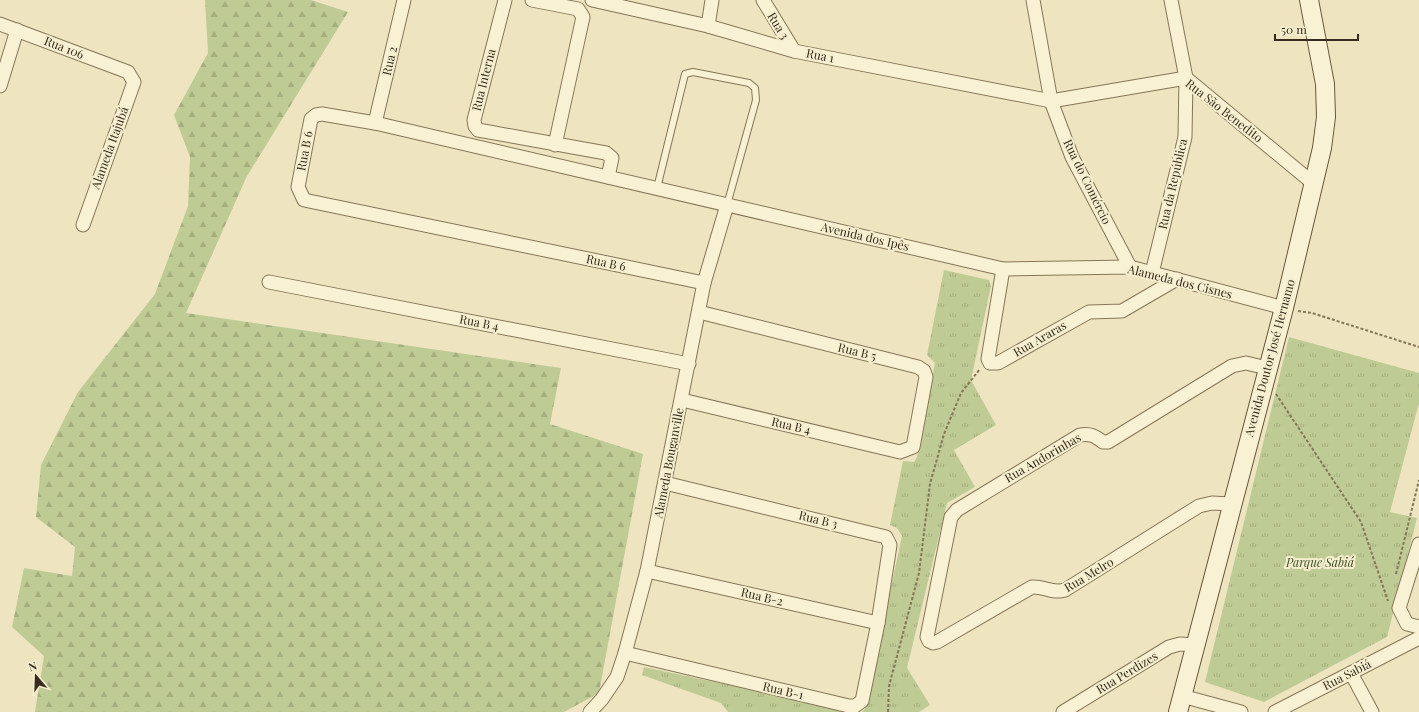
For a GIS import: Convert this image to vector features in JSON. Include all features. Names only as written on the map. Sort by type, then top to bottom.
[{"type":"street","name":"Rua 2","points":[[375,123],[404,0]]},
{"type":"street","name":"Rua Interna","points":[[505,0],[474,120],[475,126],[478,130],[610,155],[612,160],[608,177]]},
{"type":"street","points":[[532,0],[578,9],[583,17],[555,145]]},
{"type":"street","name":"Rua 1","points":[[592,0],[708,26],[794,51],[1050,101]]},
{"type":"street","points":[[708,26],[712,0]]},
{"type":"street","name":"Rua 3","points":[[763,0],[794,51]]},
{"type":"street","name":"Rua do Comércio","points":[[1033,0],[1050,101],[1072,157],[1130,267]]},
{"type":"street","name":"Rua da República","points":[[1152,273],[1185,137],[1186,78],[1170,0]]},
{"type":"street","name":"Avenida Doutor José Hernamo","points":[[1180,704],[1231,504],[1284,308],[1322,148],[1325,125],[1325,84],[1310,0]]},
{"type":"street","name":"Rua 106","points":[[0,24],[128,72]]},
{"type":"street","points":[[0,86],[17,30]]},
{"type":"street","name":"Alameda Itajubá","points":[[83,225],[134,82],[128,72]]},
{"type":"street","name":"Rua São Benedito","points":[[1050,101],[1186,78],[1314,184]]},
{"type":"street","name":"Rua B 6","points":[[704,283],[304,200],[298,187],[311,119],[316,115],[322,114],[375,123],[727,205]]},
{"type":"street","name":"Alameda Bouganville","points":[[590,712],[602,699],[617,677],[625,653],[647,571],[700,312],[704,283],[727,205]]},
{"type":"street","name":"Avenida dos Ipês","points":[[727,205],[1003,269]]},
{"type":"street","name":"Alameda dos Cisnes","points":[[1003,269],[1130,267],[1284,308]]},
{"type":"street","points":[[988,359],[1003,269]]},
{"type":"street","name":"Rua Araras","points":[[988,359],[990,363],[998,363],[1089,312],[1122,311],[1177,280]]},
{"type":"street","name":"Rua B 4","points":[[269,282],[689,364]]},
{"type":"street","name":"Rua B 5","points":[[700,312],[918,367],[924,371],[926,377],[913,447],[900,452]]},
{"type":"street","name":"Rua Andorinhas","points":[[927,637],[951,517],[957,510],[1080,435],[1093,435],[1103,442],[1108,442],[1232,366],[1246,363],[1266,373]]},
{"type":"street","name":"Rua B 4","points":[[682,400],[900,452]]},
{"type":"street","name":"Rua B 3","points":[[665,483],[886,537],[890,545],[878,623]]},
{"type":"street","name":"Rua Melro","points":[[927,637],[929,641],[933,643],[937,642],[1032,587],[1039,587],[1054,593],[1065,590],[1199,506],[1212,503],[1231,504]]},
{"type":"street","points":[[1419,544],[1399,608],[1407,624],[1419,627]]},
{"type":"street","name":"Rua B-2","points":[[647,571],[878,623]]},
{"type":"street","name":"Rua B-1","points":[[625,653],[849,706],[855,706],[862,701],[878,623]]},
{"type":"street","name":"Rua Sabiá","points":[[1275,712],[1419,638]]},
{"type":"street","name":"Rua Perdizes","points":[[1063,712],[1169,648],[1180,644],[1195,645]]},
{"type":"street","points":[[1351,673],[1372,712]]},
{"type":"street","points":[[1180,704],[1241,712]]},
{"type":"lane","points":[[657,188],[685,74],[693,72],[749,83],[754,88],[756,100],[727,205]]},
{"type":"path","points":[[1284,308],[1312,313],[1419,346]]},
{"type":"path","points":[[888,712],[889,686],[919,573],[932,476],[944,434],[961,393],[988,359]]},
{"type":"path","points":[[1266,373],[1361,522],[1374,565],[1389,604],[1391,597]]},
{"type":"path","points":[[1396,575],[1419,480]]},
{"type":"green space","points":[[205,0],[311,0],[348,12],[247,176],[186,313],[561,368],[550,424],[643,454],[599,693],[564,712],[35,712],[44,656],[12,627],[24,568],[72,576],[75,547],[36,517],[41,465],[78,392],[155,294],[188,206],[190,157],[174,115],[208,53]]},
{"type":"green space","points":[[944,270],[989,280],[991,286],[971,380],[996,425],[954,450],[975,487],[947,503],[907,668],[930,705],[919,712],[862,712],[865,709],[902,536],[897,528],[890,525],[903,461],[914,462],[917,457],[935,363],[927,355]]},
{"type":"green space","name":"Parque Sabiá","points":[[1289,337],[1419,373],[1419,403],[1390,512],[1417,518],[1387,637],[1264,702],[1205,682]]},
{"type":"green space","points":[[644,667],[856,712],[728,712],[721,703],[642,675]]}]
